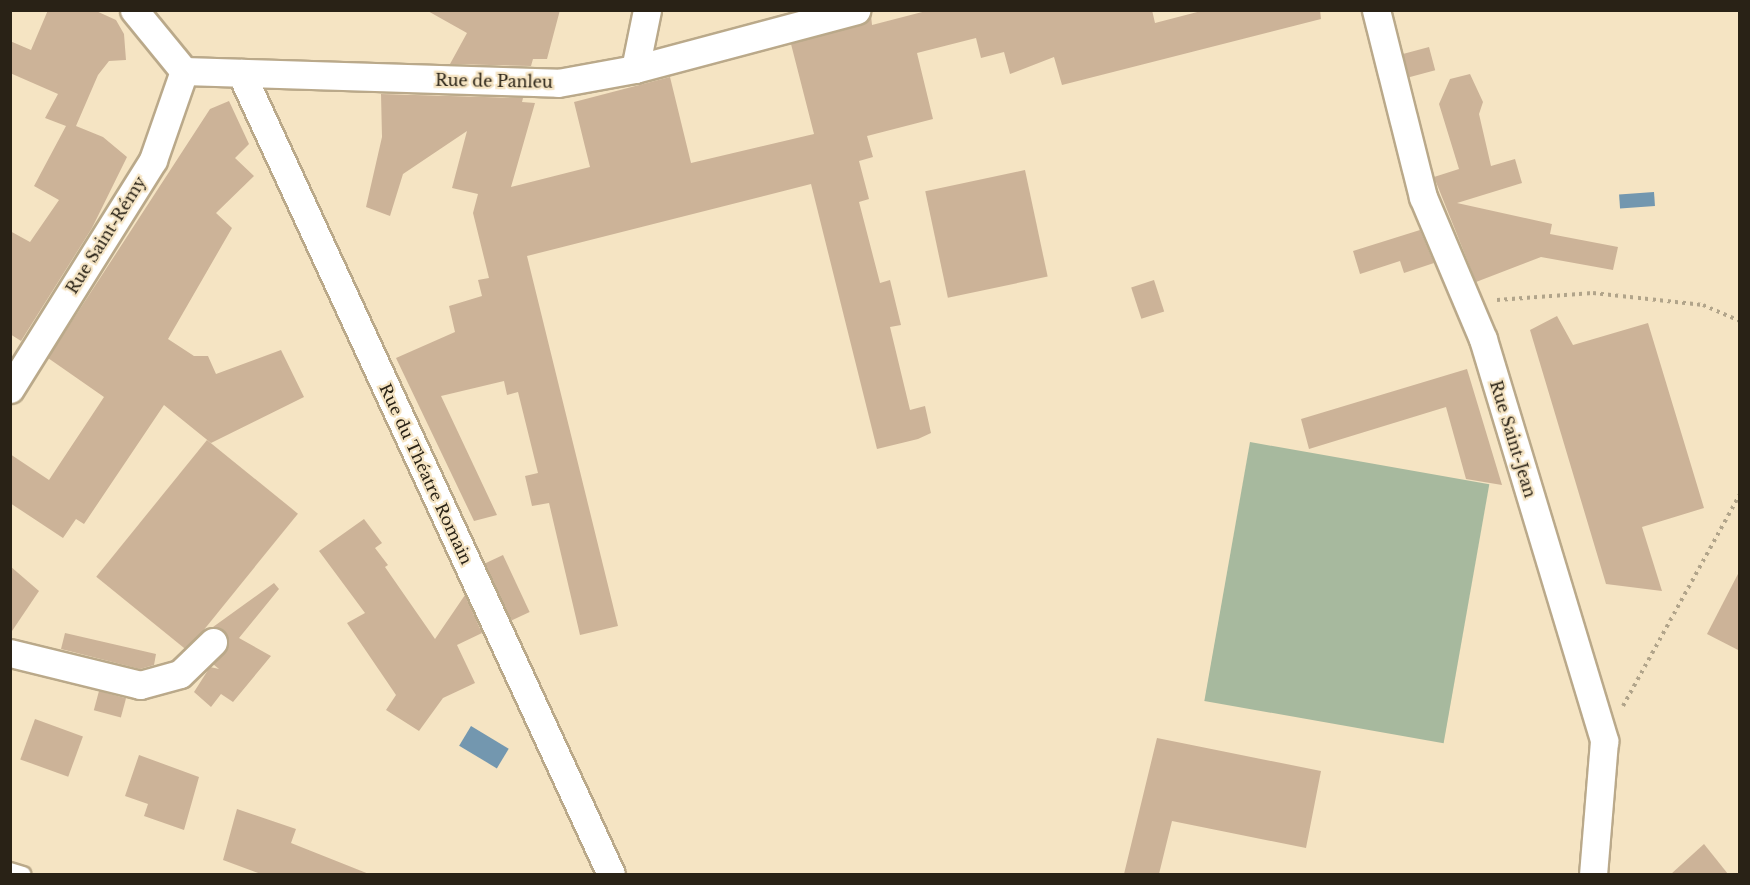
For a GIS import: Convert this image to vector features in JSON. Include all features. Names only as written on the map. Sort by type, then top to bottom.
[{"type":"street","points":[[635,69],[647,10]]},
{"type":"street","name":"Rue de Panleu","points":[[184,71],[558,83],[635,69],[856,10]]},
{"type":"street","name":"Rue Saint-Jean","points":[[1376,10],[1423,197],[1483,339],[1604,741],[1593,874]]},
{"type":"street","points":[[144,15],[184,71]]},
{"type":"street","name":"Rue Saint-Rémy","points":[[10,389],[153,160],[184,71]]},
{"type":"street","name":"Rue du Théatre Romain","points":[[242,73],[611,874]]},
{"type":"street","points":[[10,653],[140,685],[180,674],[213,642]]},
{"type":"lane","points":[[10,870],[23,874]]},
{"type":"path","points":[[1494,300],[1593,293],[1703,304],[1740,321]]},
{"type":"path","points":[[1604,741],[1740,494]]},
{"type":"green space","points":[[1250,442],[1489,484],[1444,743],[1204,701]]},
{"type":"water","points":[[1654,192],[1655,206],[1620,208],[1619,194]]},
{"type":"water","points":[[471,726],[509,749],[497,768],[459,746]]},
{"type":"building","points":[[48,10],[94,10],[116,20],[124,34],[126,60],[109,61],[98,75],[76,126],[103,137],[127,157],[92,228],[21,341],[10,334],[10,231],[30,242],[59,200],[34,186],[66,126],[45,118],[58,94],[10,73],[10,41],[31,50]]},
{"type":"building","points":[[426,10],[560,10],[547,59],[533,59],[531,66],[450,64],[467,33]]},
{"type":"building","points":[[930,10],[1152,10],[1155,23],[1205,10],[1320,10],[1321,19],[1062,85],[1054,57],[1010,74],[1004,52],[981,58],[976,38],[917,53],[933,119],[867,136],[873,157],[859,161],[869,199],[859,202],[880,283],[890,280],[901,325],[890,327],[910,410],[925,406],[931,433],[918,439],[877,449],[811,184],[527,256],[618,626],[580,635],[549,503],[532,506],[525,476],[538,473],[518,392],[507,395],[504,381],[441,396],[497,515],[474,521],[396,358],[455,332],[449,306],[482,296],[478,280],[489,278],[473,213],[478,194],[452,188],[467,131],[403,174],[390,216],[366,207],[382,137],[381,94],[523,98],[522,102],[535,103],[511,187],[590,167],[574,102],[670,77],[691,163],[814,134],[791,44],[860,25],[871,15],[872,25]]},
{"type":"building","points":[[1429,47],[1435,70],[1409,77],[1403,54]]},
{"type":"building","points":[[1470,74],[1483,102],[1479,114],[1491,166],[1515,159],[1522,183],[1457,203],[1552,224],[1550,234],[1618,247],[1613,270],[1541,257],[1476,282],[1434,177],[1459,169],[1439,104],[1450,79]]},
{"type":"building","points":[[229,101],[249,144],[235,158],[254,176],[216,213],[232,228],[168,339],[194,356],[208,356],[216,374],[281,350],[304,397],[211,443],[164,405],[84,524],[76,519],[63,538],[10,503],[10,454],[49,480],[104,397],[48,358],[210,109]]},
{"type":"building","points":[[1025,170],[1048,277],[948,298],[925,191]]},
{"type":"building","points":[[1420,230],[1434,263],[1404,273],[1400,261],[1360,274],[1353,251]]},
{"type":"building","points":[[1154,280],[1164,311],[1141,319],[1131,287]]},
{"type":"building","points":[[1557,316],[1573,345],[1648,323],[1704,508],[1642,527],[1662,591],[1606,584],[1530,330]]},
{"type":"building","points":[[1467,369],[1502,485],[1466,479],[1446,407],[1309,449],[1301,419]]},
{"type":"building","points":[[207,440],[298,514],[187,650],[96,577]]},
{"type":"building","points":[[364,519],[382,543],[375,548],[388,565],[385,567],[435,639],[465,595],[482,633],[457,645],[475,683],[443,698],[419,731],[386,710],[396,695],[347,623],[365,613],[319,551]]},
{"type":"building","points":[[503,555],[530,612],[511,621],[485,563]]},
{"type":"building","points":[[10,566],[39,591],[10,634]]},
{"type":"building","points":[[1740,570],[1740,651],[1707,634]]},
{"type":"building","points":[[274,583],[279,589],[239,638],[271,656],[233,702],[221,694],[211,707],[194,692],[210,667],[219,669],[213,664],[228,647],[225,632],[213,627]]},
{"type":"building","points":[[65,633],[156,654],[154,665],[140,669],[61,649]]},
{"type":"building","points":[[99,691],[126,698],[121,718],[94,710]]},
{"type":"building","points":[[35,719],[83,736],[68,777],[20,759]]},
{"type":"building","points":[[1157,738],[1321,771],[1306,848],[1172,821],[1159,874],[1124,874]]},
{"type":"building","points":[[139,755],[199,777],[184,830],[144,816],[148,804],[125,796]]},
{"type":"building","points":[[237,809],[296,829],[291,843],[369,874],[261,874],[223,860]]},
{"type":"building","points":[[1704,844],[1728,874],[1671,874]]}]
